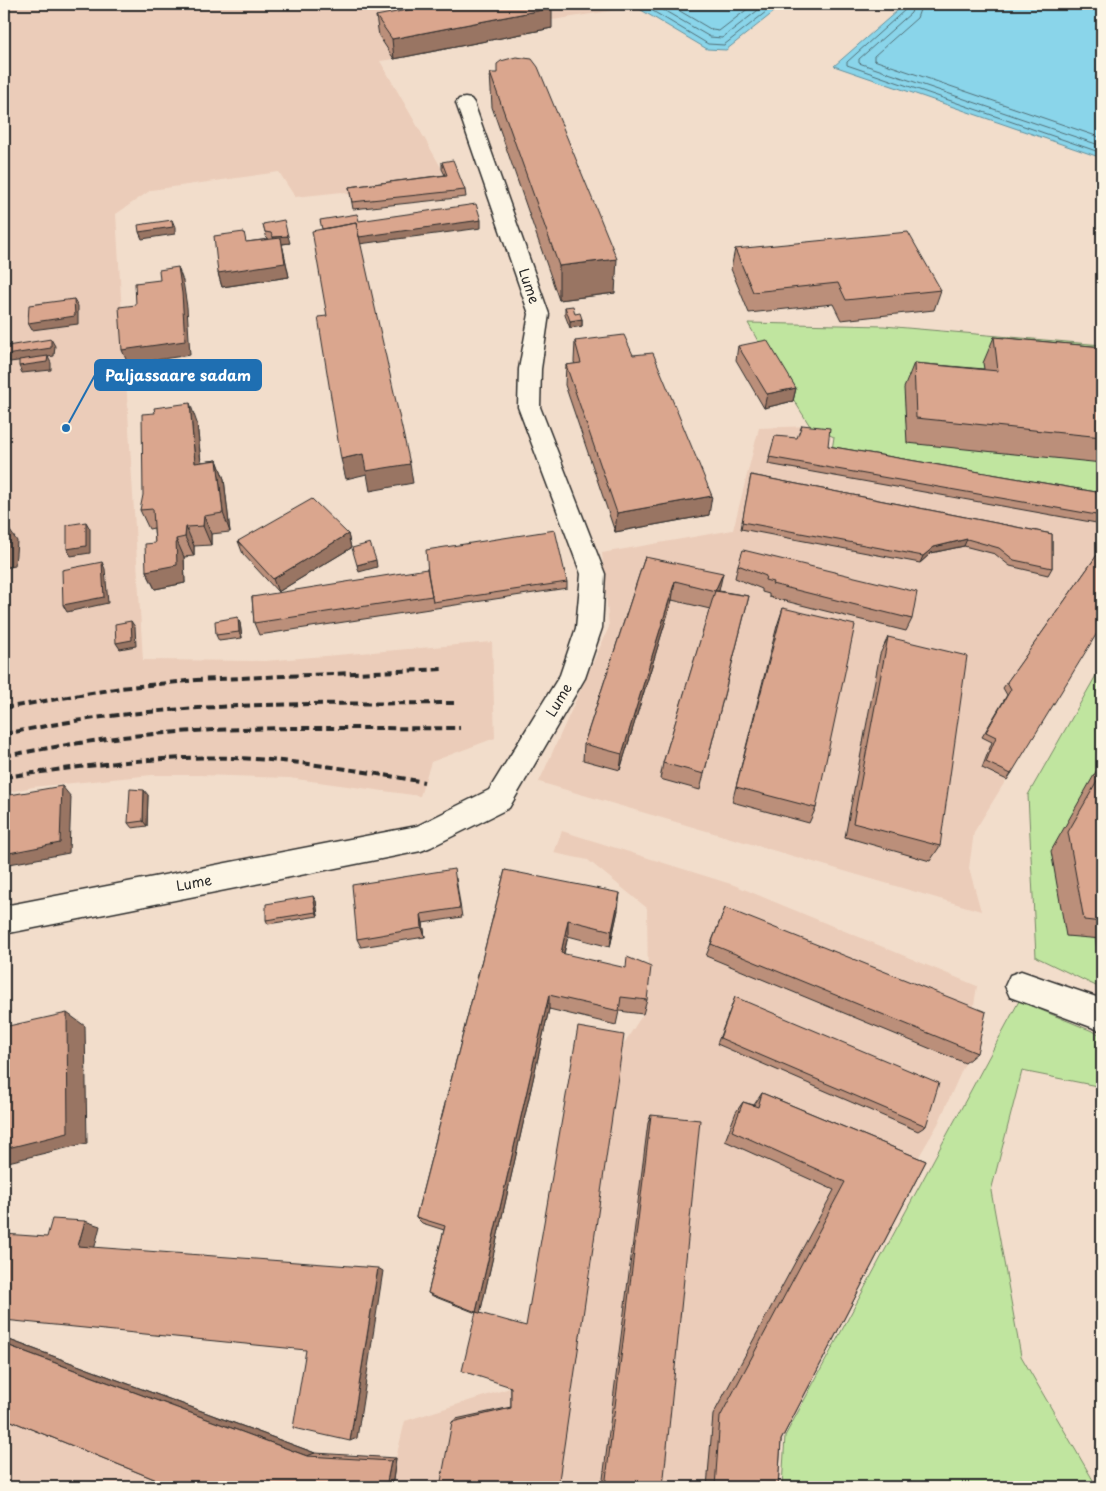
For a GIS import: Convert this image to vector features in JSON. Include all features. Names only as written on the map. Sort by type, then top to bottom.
[{"type":"lane","name":"Lume","points":[[4,920],[421,838],[500,799],[572,678],[589,628],[593,574],[529,407],[530,369],[539,314],[465,103]]},
{"type":"lane","points":[[1021,986],[1102,1016]]},
{"type":"shaded area","points":[[4,4],[635,4],[636,7],[546,21],[380,61],[442,169],[447,182],[350,195],[342,192],[295,197],[279,172],[151,190],[116,214],[143,660],[265,661],[492,642],[495,738],[431,762],[420,796],[289,778],[199,775],[152,775],[33,787],[4,793]]},
{"type":"shaded area","points":[[809,426],[826,452],[1102,501],[1102,624],[974,832],[969,868],[981,911],[539,782],[609,627],[602,553],[733,530],[759,428]]},
{"type":"shaded area","points":[[562,831],[734,885],[977,986],[965,1063],[938,1124],[911,1170],[771,1437],[768,1487],[4,1487],[4,1338],[315,1453],[396,1458],[405,1421],[513,1387],[621,1048],[643,1014],[648,981],[647,908],[588,860],[554,853]]},
{"type":"green space","points":[[748,323],[884,326],[1102,345],[1102,498],[832,450],[834,437],[810,426]]},
{"type":"green space","points":[[1102,665],[1102,761],[1095,938],[1102,981],[1096,986],[1036,957],[1028,795]]},
{"type":"green space","points":[[1019,1001],[1102,1035],[1102,1087],[1022,1071],[991,1191],[1021,1356],[1097,1487],[782,1487],[785,1436]]},
{"type":"water","points":[[635,4],[784,4],[726,50],[707,49],[636,7]]},
{"type":"water","points":[[905,4],[1102,4],[1102,158],[834,66]]},
{"type":"building","points":[[438,4],[548,4],[552,8],[392,39],[376,16]]},
{"type":"building","points":[[516,57],[532,59],[538,67],[617,259],[559,266],[490,73],[497,73],[497,64],[501,61]]},
{"type":"building","points":[[453,160],[465,190],[352,202],[349,187],[447,175],[442,162]]},
{"type":"building","points":[[476,204],[481,220],[359,237],[356,223],[322,229],[320,220],[357,214],[359,221]]},
{"type":"building","points":[[172,220],[173,227],[139,232],[138,225]]},
{"type":"building","points":[[284,220],[288,236],[273,237],[271,233],[265,232],[263,224]]},
{"type":"building","points":[[356,223],[410,464],[366,471],[363,454],[341,459],[318,317],[327,316],[312,231]]},
{"type":"building","points":[[244,232],[246,242],[281,238],[285,263],[218,273],[214,236]]},
{"type":"building","points":[[908,232],[941,290],[846,300],[838,283],[753,292],[735,249]]},
{"type":"building","points":[[178,267],[182,293],[185,341],[122,350],[119,307],[136,305],[135,283],[160,280],[159,270]]},
{"type":"building","points":[[74,299],[75,316],[28,323],[29,305]]},
{"type":"building","points":[[573,306],[575,314],[580,313],[582,319],[570,321],[565,307]]},
{"type":"building","points":[[624,335],[633,355],[653,353],[712,496],[617,513],[566,365],[581,363],[575,341]]},
{"type":"building","points":[[994,337],[1102,347],[1102,437],[916,418],[914,363],[998,371]]},
{"type":"building","points":[[51,339],[51,348],[6,355],[7,346]]},
{"type":"building","points":[[767,340],[796,388],[767,394],[738,346]]},
{"type":"building","points":[[48,356],[47,362],[19,366],[19,360]]},
{"type":"building","points":[[190,403],[195,463],[217,460],[223,513],[204,516],[203,526],[186,527],[185,537],[176,539],[177,565],[146,571],[145,544],[155,543],[153,509],[140,510],[143,495],[142,414],[155,413],[154,408]]},
{"type":"building","points":[[802,425],[830,428],[828,446],[1102,493],[1102,516],[769,457],[775,436],[797,438]]},
{"type":"building","points":[[751,475],[1052,534],[1052,568],[1014,560],[999,548],[967,539],[934,547],[923,556],[742,522]]},
{"type":"building","points":[[312,499],[348,534],[273,579],[238,541]]},
{"type":"building","points":[[86,522],[86,546],[67,549],[67,525]]},
{"type":"building","points":[[8,528],[6,553],[4,553],[4,529]]},
{"type":"building","points":[[555,530],[567,582],[433,602],[426,550]]},
{"type":"building","points":[[370,543],[376,560],[357,565],[352,548]]},
{"type":"building","points":[[1102,548],[1102,625],[1011,774],[986,762],[996,737],[986,732],[1011,689],[1007,682]]},
{"type":"building","points":[[743,550],[917,592],[912,619],[772,584],[773,582],[765,580],[766,576],[738,565]]},
{"type":"building","points":[[645,557],[723,573],[715,591],[675,581],[622,754],[584,744]]},
{"type":"building","points":[[102,562],[104,597],[63,605],[62,570]]},
{"type":"building","points":[[427,569],[432,596],[254,623],[252,597]]},
{"type":"building","points":[[715,591],[749,596],[704,774],[663,763]]},
{"type":"building","points":[[783,608],[855,625],[816,808],[736,787]]},
{"type":"building","points":[[238,617],[239,632],[216,635],[215,621]]},
{"type":"building","points":[[131,621],[132,640],[116,643],[115,624]]},
{"type":"building","points":[[888,637],[967,656],[940,846],[853,823]]},
{"type":"building","points":[[1102,773],[1102,922],[1084,920],[1068,832]]},
{"type":"building","points":[[62,786],[60,843],[4,854],[4,796]]},
{"type":"building","points":[[130,789],[144,790],[143,821],[128,823]]},
{"type":"building","points":[[454,869],[460,908],[421,914],[422,928],[357,939],[352,885]]},
{"type":"building","points":[[505,870],[620,893],[612,931],[568,920],[561,953],[626,968],[627,957],[651,967],[647,1000],[621,997],[619,1011],[549,995],[476,1312],[428,1293],[445,1226],[416,1217]]},
{"type":"building","points":[[313,896],[316,912],[266,920],[266,904]]},
{"type":"building","points":[[725,908],[986,1012],[977,1053],[711,944]]},
{"type":"building","points":[[735,997],[939,1083],[926,1126],[720,1038]]},
{"type":"building","points":[[67,1013],[68,1133],[4,1149],[4,1027]]},
{"type":"building","points":[[578,1027],[624,1035],[558,1487],[440,1487],[452,1422],[511,1408],[511,1387],[462,1371],[476,1312],[526,1326]]},
{"type":"building","points":[[762,1093],[926,1161],[781,1440],[778,1487],[715,1487],[720,1417],[845,1182],[732,1131],[743,1102],[758,1107]]},
{"type":"building","points":[[651,1115],[700,1120],[663,1487],[605,1487]]},
{"type":"building","points":[[52,1219],[85,1221],[78,1246],[378,1268],[350,1441],[293,1428],[306,1350],[4,1320],[4,1234],[47,1237]]},
{"type":"building","points":[[4,1344],[307,1456],[391,1461],[386,1487],[174,1487],[4,1418]]},
{"type":"railway","points":[[4,708],[121,688],[196,680],[444,669]]},
{"type":"railway","points":[[4,734],[88,719],[178,709],[296,704],[454,703]]},
{"type":"railway","points":[[4,756],[116,738],[192,731],[268,728],[460,728]]},
{"type":"railway","points":[[4,777],[95,765],[186,758],[216,758],[306,764],[424,782]]},
{"type":"place","name":"Paljassaare sadam","points":[[66,428]]}]
